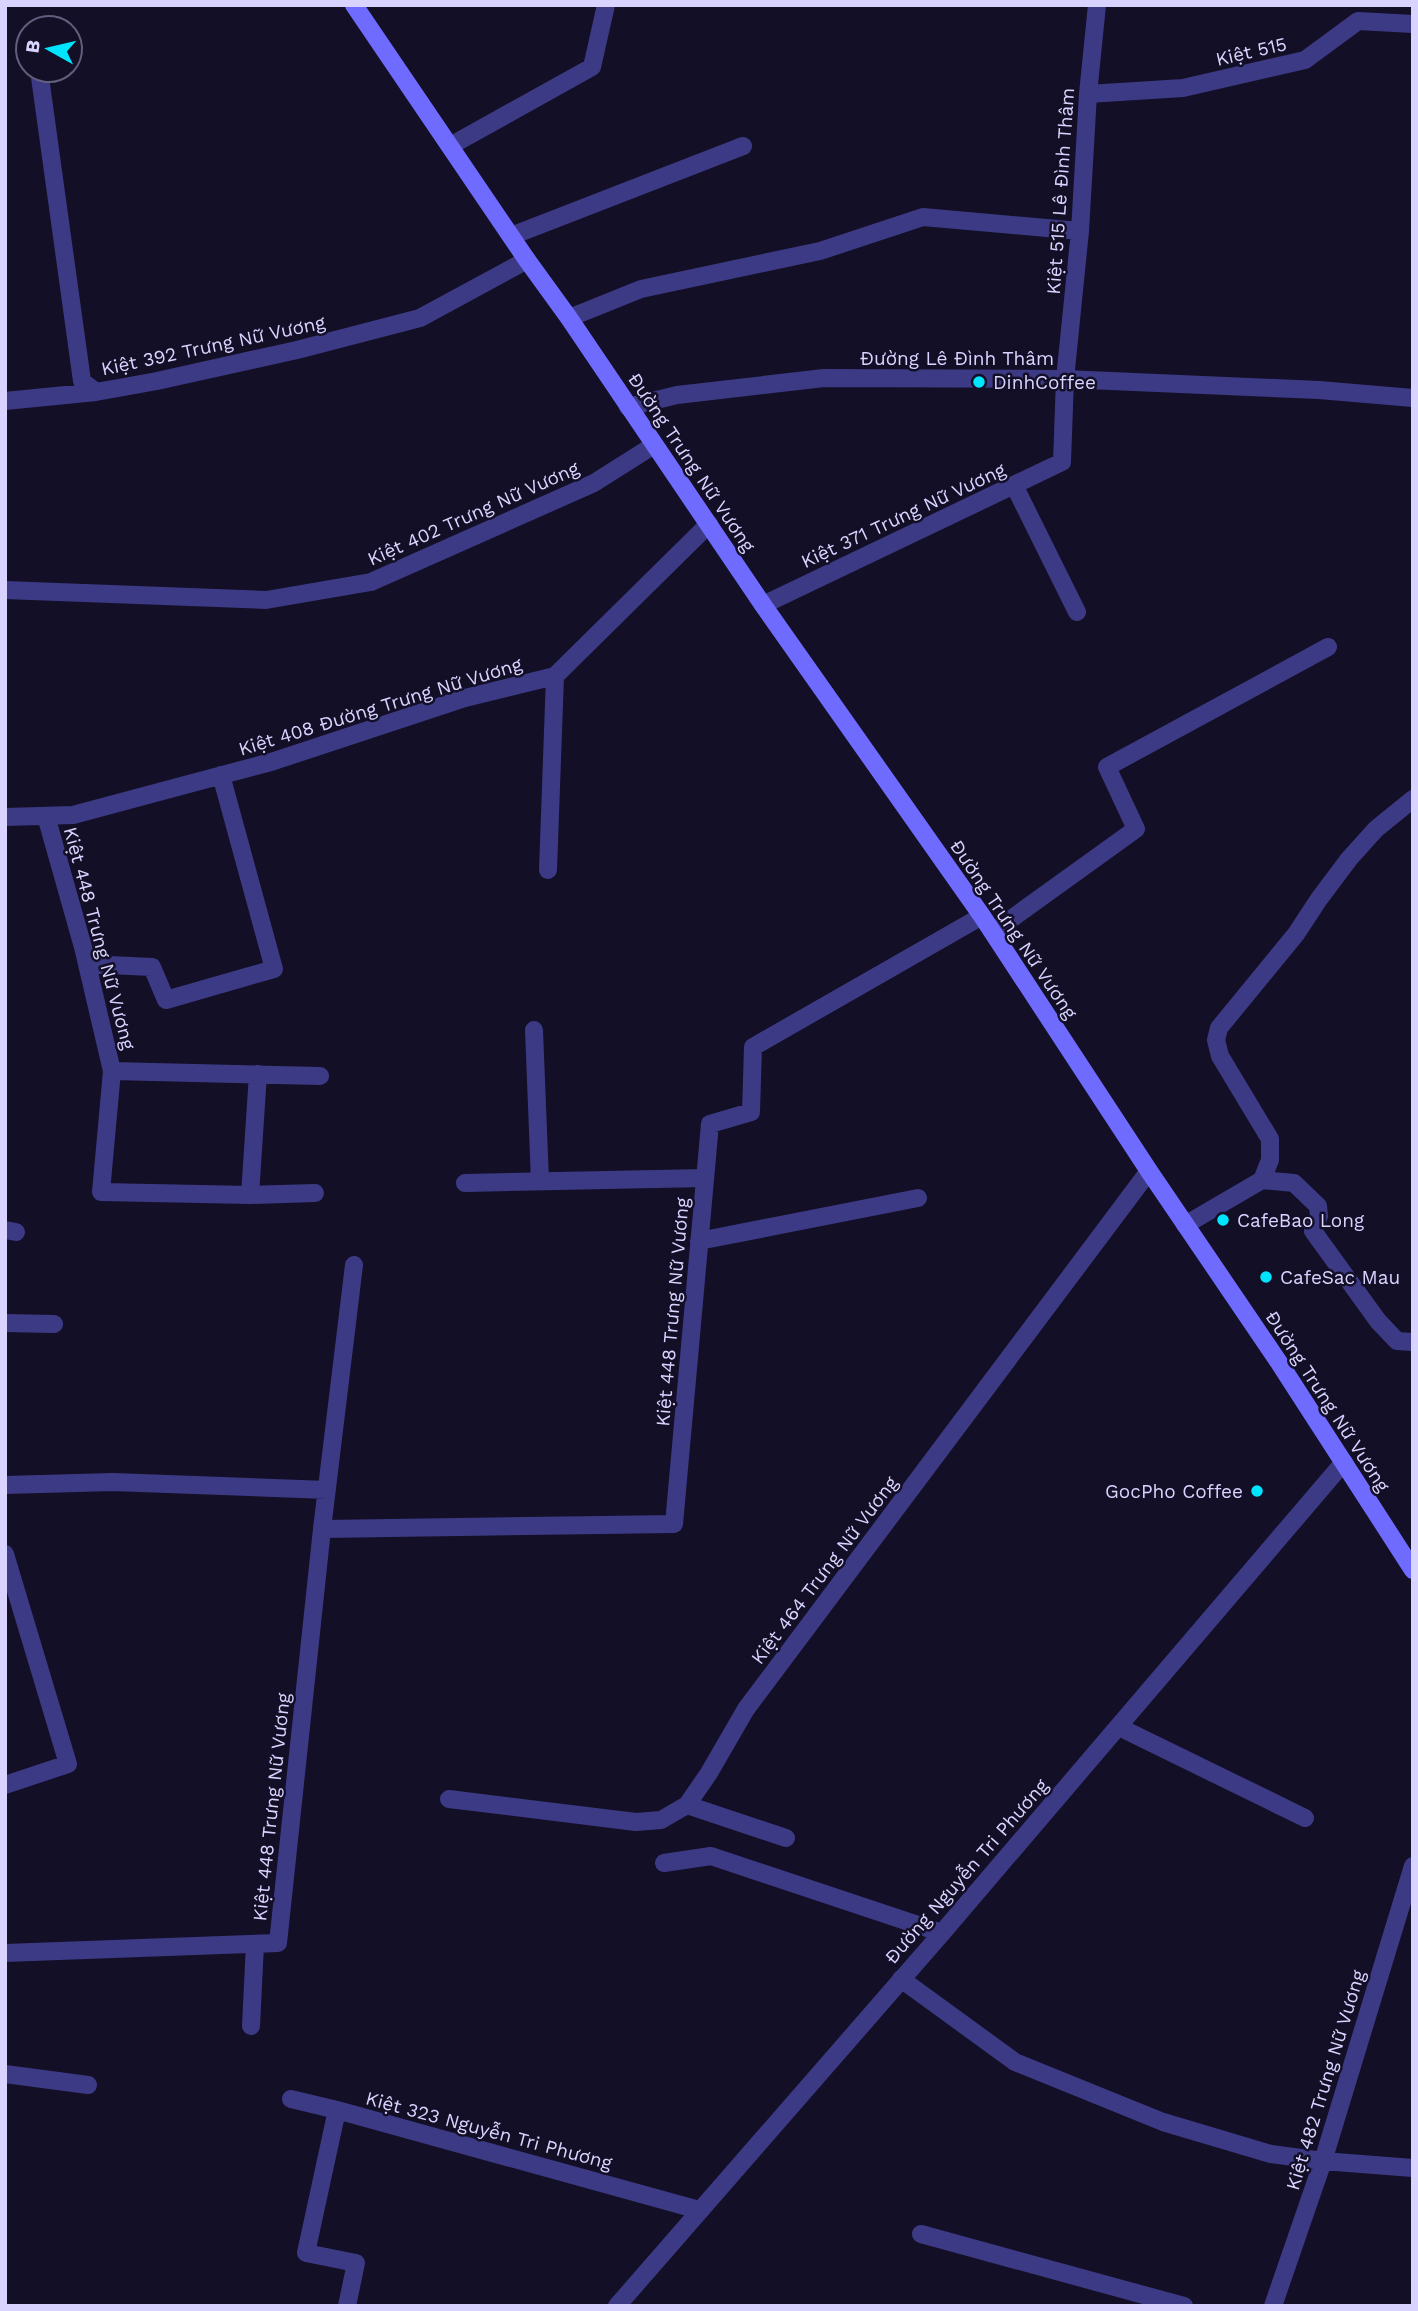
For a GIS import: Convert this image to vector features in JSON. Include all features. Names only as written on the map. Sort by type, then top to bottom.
[{"type":"main road","name":"Đường Trưng Nữ Vương","points":[[354,5],[763,605],[993,932],[1412,1568]]},
{"type":"street","points":[[450,146],[592,67],[606,5]]},
{"type":"street","name":"Kiệt 515 Lê Đình Thâm","points":[[1062,462],[1065,379],[1080,231],[1088,94],[1097,5]]},
{"type":"street","name":"Kiệt 515","points":[[1088,94],[1182,88],[1305,60],[1358,21],[1413,24]]},
{"type":"street","name":"Kiệt 392 Trưng Nữ Vương","points":[[41,84],[82,381],[96,391],[158,381],[284,353],[420,318],[527,260]]},
{"type":"street","points":[[511,236],[743,146]]},
{"type":"street","points":[[569,318],[641,289],[820,251],[923,217],[1080,231]]},
{"type":"street","name":"Đường Lê Đình Thâm","points":[[628,407],[677,395],[824,379],[1065,379],[1319,390],[1413,398]]},
{"type":"street","points":[[5,401],[96,391]]},
{"type":"street","name":"Kiệt 402 Trưng Nữ Vương","points":[[5,590],[266,600],[371,582],[594,483],[654,445]]},
{"type":"street","name":"Kiệt 371 Trưng Nữ Vương","points":[[763,605],[1062,462]]},
{"type":"street","points":[[1014,485],[1077,612]]},
{"type":"street","points":[[548,870],[555,676],[709,524]]},
{"type":"street","points":[[993,932],[1136,829],[1107,767],[1328,647]]},
{"type":"street","name":"Kiệt 408 Đường Trưng Nữ Vương","points":[[5,817],[73,815],[271,762],[465,698],[555,676]]},
{"type":"street","points":[[87,964],[152,967],[166,1000],[274,969],[221,775]]},
{"type":"street","points":[[1262,1180],[1269,1160],[1270,1139],[1220,1056],[1216,1040],[1219,1028],[1296,934],[1349,859],[1376,829],[1413,799]]},
{"type":"street","name":"Kiệt 448 Trưng Nữ Vương","points":[[46,816],[87,964],[112,1071],[101,1192],[250,1195],[315,1193]]},
{"type":"street","name":"Kiệt 448 Trưng Nữ Vương","points":[[322,1528],[674,1524],[710,1124],[751,1112],[753,1047],[982,916]]},
{"type":"street","points":[[534,1030],[540,1181]]},
{"type":"street","points":[[112,1071],[320,1076]]},
{"type":"street","points":[[250,1195],[258,1074]]},
{"type":"street","name":"Kiệt 464 Trưng Nữ Vương","points":[[449,1799],[636,1822],[661,1820],[687,1805],[746,1709],[1149,1171]]},
{"type":"street","points":[[465,1183],[705,1178]]},
{"type":"street","points":[[1185,1225],[1262,1180],[1294,1183],[1318,1206],[1319,1216],[1313,1231],[1378,1321],[1397,1342],[1413,1342]]},
{"type":"street","points":[[699,1241],[918,1198]]},
{"type":"street","name":"Kiệt 448 Trưng Nữ Vương","points":[[5,1954],[278,1943],[322,1528],[354,1265]]},
{"type":"street","points":[[5,1323],[54,1324]]},
{"type":"street","name":"Đường Nguyễn Tri Phương","points":[[617,2306],[942,1933],[1344,1462]]},
{"type":"street","points":[[5,1485],[113,1482],[327,1490]]},
{"type":"street","points":[[5,1554],[68,1764],[5,1785]]},
{"type":"street","points":[[1119,1727],[1305,1818]]},
{"type":"street","points":[[687,1805],[786,1838]]},
{"type":"street","points":[[664,1863],[710,1856],[942,1933]]},
{"type":"street","name":"Kiệt 482 Trưng Nữ Vương","points":[[1273,2306],[1323,2161],[1413,1866]]},
{"type":"street","points":[[251,2026],[255,1944]]},
{"type":"street","points":[[901,1979],[1015,2062],[1163,2122],[1271,2154],[1413,2168]]},
{"type":"street","points":[[5,2074],[88,2085]]},
{"type":"street","points":[[291,2099],[337,2110]]},
{"type":"street","name":"Kiệt 323 Nguyễn Tri Phương","points":[[347,2306],[356,2263],[306,2253],[337,2110],[699,2210]]},
{"type":"street","points":[[921,2234],[1184,2306]]},
{"type":"place","name":"DinhCoffee","points":[[979,382]]},
{"type":"place","name":"CafeBao Long","points":[[1223,1220]]},
{"type":"place","name":"CafeSac Mau","points":[[1266,1277]]},
{"type":"place","name":"GocPho Coffee","points":[[1257,1491]]}]
